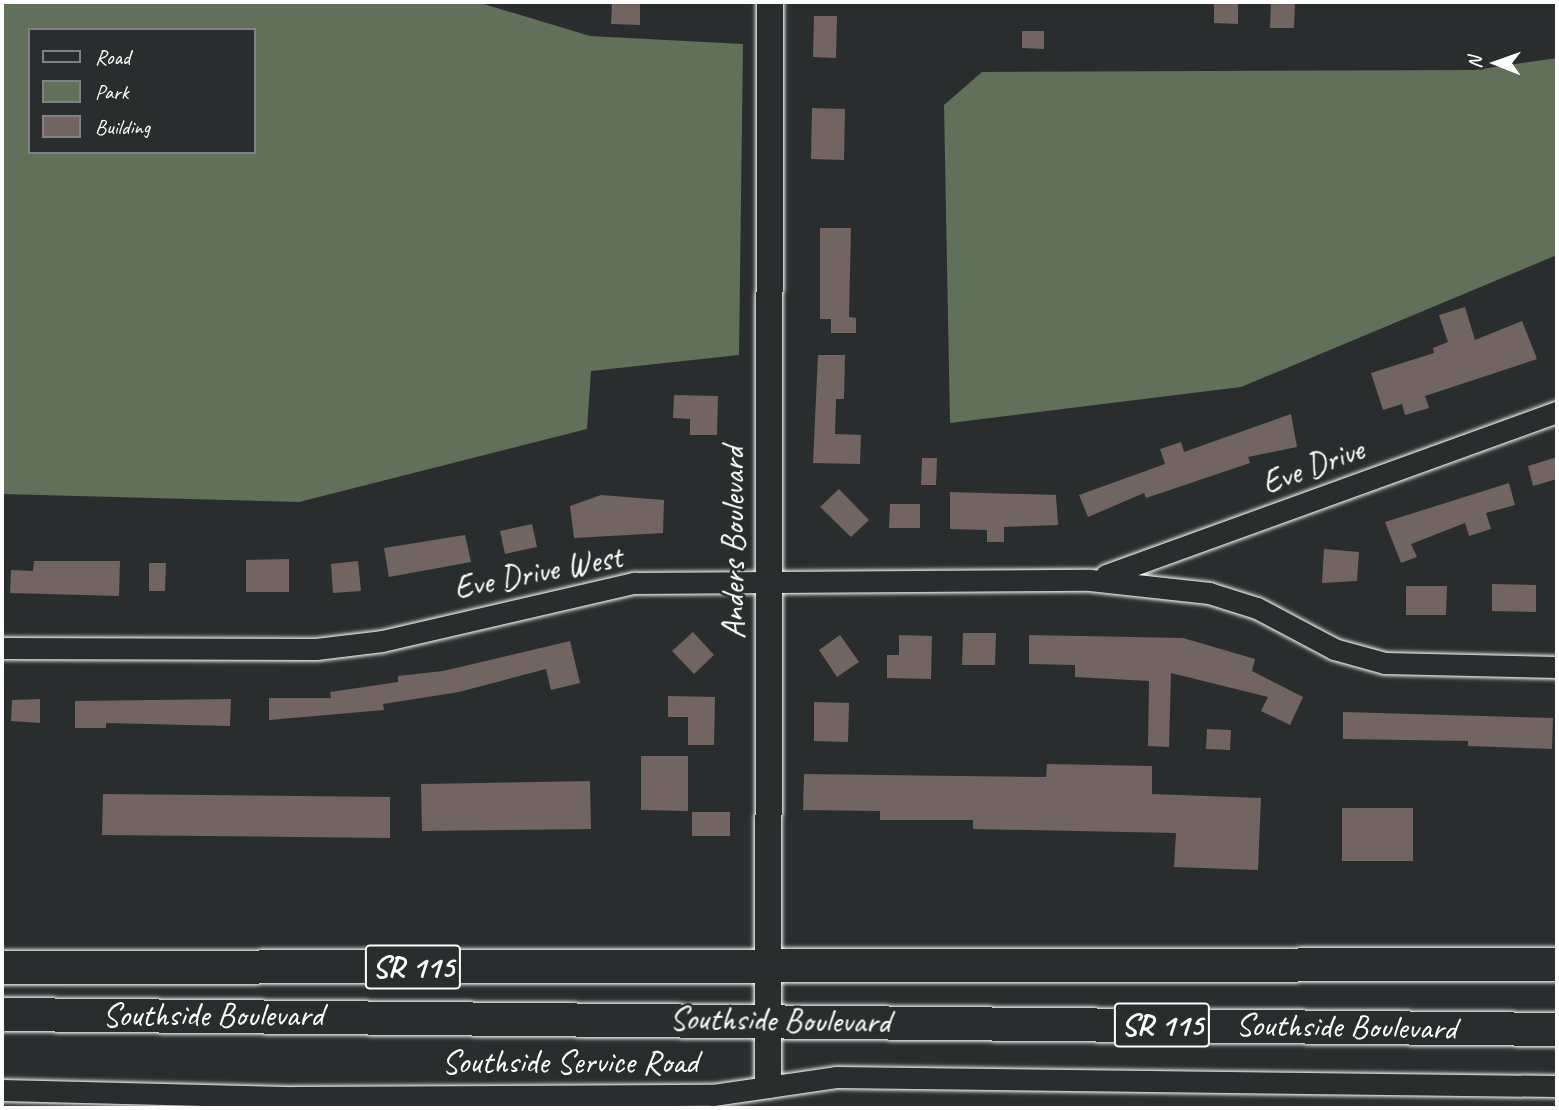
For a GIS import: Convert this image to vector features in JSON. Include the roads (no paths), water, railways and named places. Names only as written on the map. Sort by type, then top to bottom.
[{"type":"highway","name":"Southside Boulevard","points":[[2,967],[1557,964]]},
{"type":"highway","name":"Southside Boulevard","points":[[2,1014],[1557,1029]]},
{"type":"street","name":"Anders Boulevard","points":[[768,1085],[770,2]]},
{"type":"street","name":"Eve Drive","points":[[1090,580],[1557,412]]},
{"type":"street","name":"Eve Drive West","points":[[2,648],[316,649],[382,641],[604,587],[1090,580]]},
{"type":"street","points":[[1090,580],[1209,593],[1257,608],[1334,649],[1385,663],[1557,667]]},
{"type":"street","name":"Southside Service Road","points":[[2,1090],[295,1097],[713,1095],[836,1077],[1557,1086]]}]
